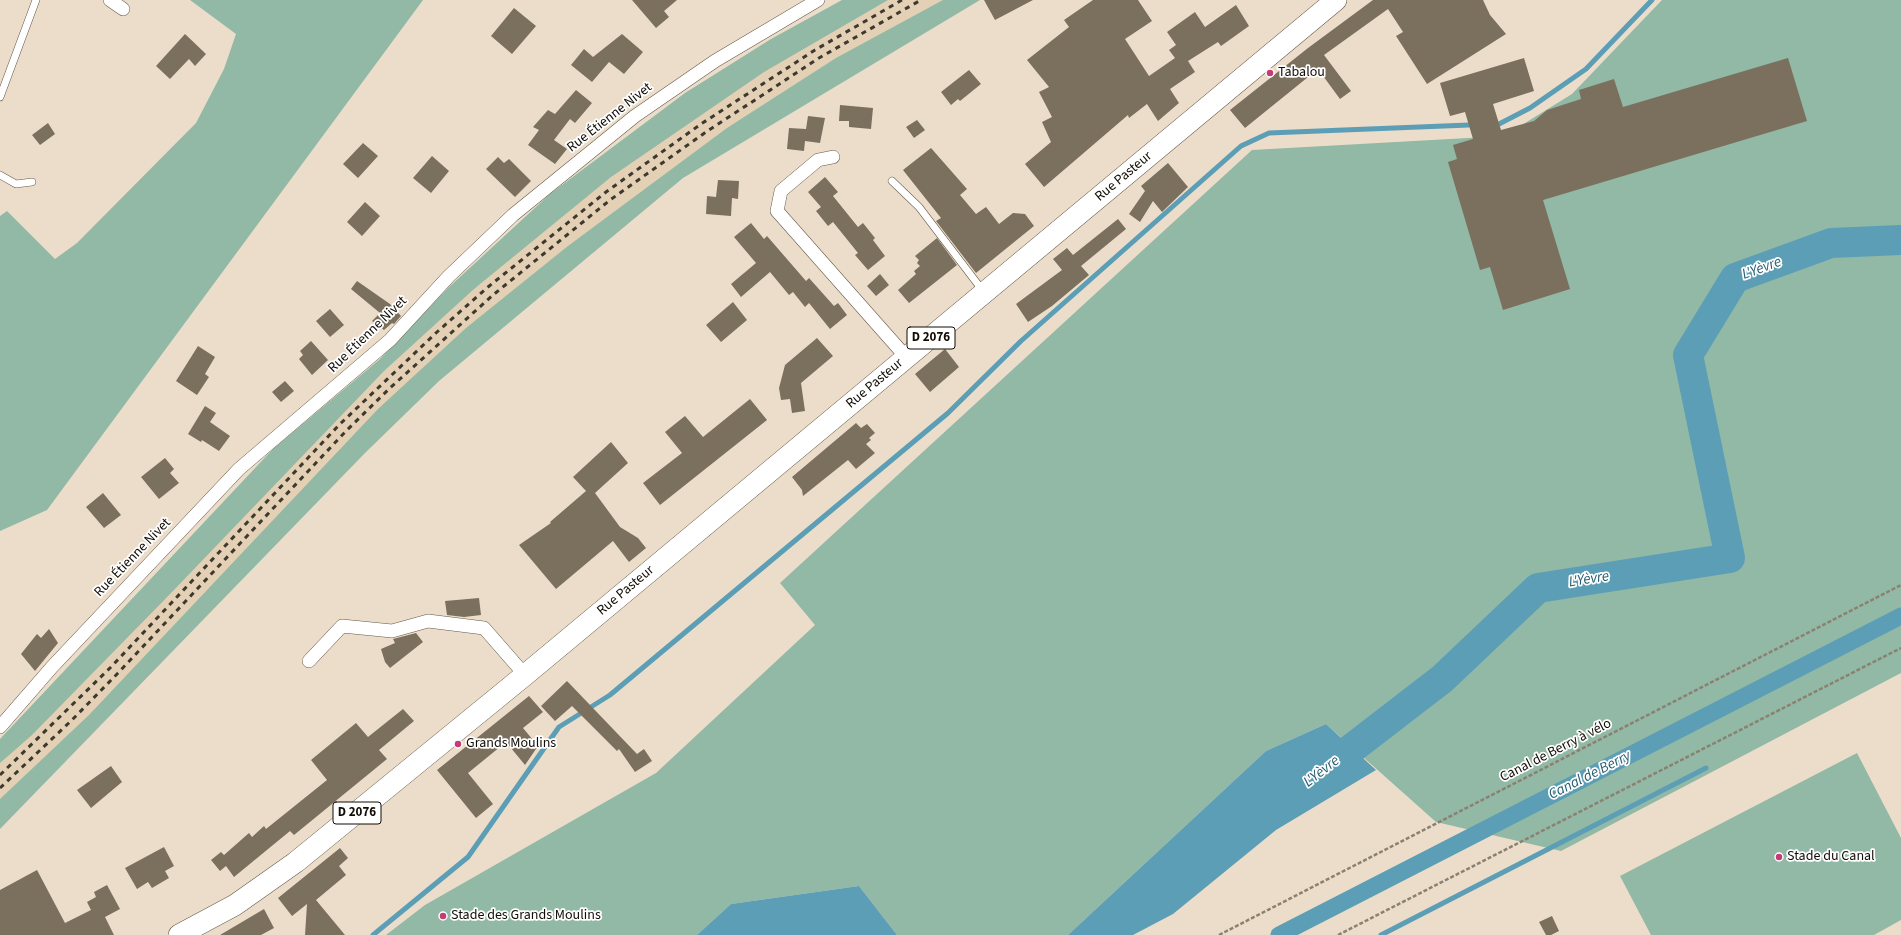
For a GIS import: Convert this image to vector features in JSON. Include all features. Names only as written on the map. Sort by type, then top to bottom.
[{"type":"main road","name":"Rue Pasteur","points":[[524,675],[1336,0]]},
{"type":"main road","name":"D 2076","points":[[179,935],[235,905],[279,876],[524,675]]},
{"type":"street","points":[[110,0],[123,8]]},
{"type":"street","name":"Rue Étienne Nivet","points":[[0,727],[52,667],[239,469],[390,340],[449,276],[513,215],[641,112],[715,61],[818,0]]},
{"type":"street","points":[[833,157],[818,160],[781,191],[777,210],[907,358]]},
{"type":"street","points":[[309,661],[342,626],[392,631],[428,621],[484,628],[524,675]]},
{"type":"lane","points":[[0,97],[36,0]]},
{"type":"lane","points":[[0,175],[16,184],[32,182]]},
{"type":"lane","points":[[892,181],[919,208],[984,293]]},
{"type":"path","name":"Canal de Berry à vélo","points":[[1219,935],[1901,585]]},
{"type":"path","points":[[1338,935],[1901,648]]},
{"type":"shaded area","points":[[872,0],[965,0],[679,170],[424,381],[0,817],[0,758],[288,459],[579,191]]},
{"type":"green space","points":[[190,0],[423,0],[47,510],[0,531],[0,216],[7,211],[55,259],[77,243],[196,123],[224,69],[236,34]]},
{"type":"green space","points":[[842,0],[888,0],[764,72],[611,177],[474,289],[384,371],[172,592],[32,735],[0,763],[0,739],[273,449],[380,359],[448,288],[550,194],[685,93],[771,39]]},
{"type":"green space","points":[[943,0],[980,0],[683,178],[439,381],[365,453],[0,829],[0,799],[89,715],[378,409],[466,328],[568,246],[727,128],[836,58]]},
{"type":"green space","points":[[1662,0],[1901,0],[1901,673],[1561,851],[1436,822],[1326,724],[1266,751],[1068,935],[897,935],[859,886],[731,904],[697,935],[386,935],[425,905],[656,773],[815,625],[780,583],[1252,150],[1504,136],[1572,94]]},
{"type":"green space","name":"Stade du Canal","points":[[1857,753],[1901,838],[1901,920],[1874,935],[1651,935],[1620,876]]},
{"type":"water","points":[[1326,724],[1376,770],[1276,830],[1173,914],[1133,935],[1068,935],[1266,751]]},
{"type":"water","points":[[859,886],[897,935],[697,935],[731,904]]},
{"type":"building","points":[[632,0],[677,0],[664,11],[669,17],[656,28]]},
{"type":"building","points":[[984,0],[1033,0],[995,20]]},
{"type":"building","points":[[1093,0],[1138,0],[1152,21],[1125,39],[1149,76],[1175,58],[1169,50],[1176,45],[1167,32],[1195,12],[1205,27],[1236,5],[1249,26],[1221,46],[1218,42],[1188,61],[1195,72],[1170,89],[1179,103],[1158,121],[1147,104],[1129,118],[1128,115],[1044,187],[1025,164],[1051,142],[1042,122],[1052,117],[1039,92],[1049,87],[1027,60],[1069,27],[1064,20]]},
{"type":"building","points":[[1373,0],[1483,0],[1490,15],[1506,34],[1427,84],[1396,36],[1403,32],[1388,9],[1324,55],[1351,91],[1340,99],[1318,69],[1245,128],[1230,110],[1308,48]]},
{"type":"building","points":[[514,8],[536,26],[512,54],[491,36]]},
{"type":"building","points":[[185,34],[206,54],[195,66],[189,59],[170,79],[156,66]]},
{"type":"building","points":[[622,34],[643,52],[624,74],[609,62],[592,82],[571,65],[584,49],[593,57]]},
{"type":"building","points":[[1524,58],[1534,91],[1493,104],[1501,130],[1534,121],[1547,110],[1581,99],[1579,90],[1614,79],[1623,107],[1788,58],[1807,121],[1543,200],[1570,289],[1503,310],[1490,267],[1480,270],[1448,162],[1457,159],[1453,145],[1473,139],[1465,112],[1450,116],[1440,83]]},
{"type":"building","points":[[969,70],[981,84],[960,101],[958,99],[951,105],[941,92]]},
{"type":"building","points":[[576,90],[592,103],[575,123],[570,119],[554,140],[567,149],[555,164],[528,145],[539,130],[533,127],[548,110],[555,114]]},
{"type":"building","points":[[840,105],[873,108],[871,129],[849,127],[849,121],[839,121]]},
{"type":"building","points":[[808,116],[825,118],[820,143],[805,141],[804,151],[787,149],[789,128],[806,129]]},
{"type":"building","points":[[917,120],[925,130],[914,138],[906,127]]},
{"type":"building","points":[[48,123],[55,134],[40,145],[32,135]]},
{"type":"building","points":[[363,143],[378,156],[358,178],[343,164]]},
{"type":"building","points":[[931,148],[967,189],[960,195],[976,214],[986,207],[999,224],[1013,213],[1025,214],[1034,226],[976,273],[936,221],[941,218],[903,170]]},
{"type":"building","points":[[432,156],[449,171],[431,193],[413,178]]},
{"type":"building","points":[[498,157],[504,163],[509,159],[531,181],[515,197],[486,169]]},
{"type":"building","points":[[1168,163],[1188,187],[1162,212],[1153,201],[1140,222],[1129,214],[1145,191],[1141,186]]},
{"type":"building","points":[[825,177],[838,192],[833,196],[858,227],[863,223],[875,238],[873,240],[885,256],[868,270],[855,255],[858,253],[833,222],[828,226],[816,211],[821,207],[808,192]]},
{"type":"building","points":[[718,180],[739,181],[738,199],[732,198],[731,216],[706,214],[707,196],[716,197]]},
{"type":"building","points":[[365,202],[380,216],[362,236],[347,222]]},
{"type":"building","points":[[1118,219],[1126,229],[1081,266],[1089,275],[1052,306],[1028,322],[1016,304],[1062,270],[1053,259],[1067,248],[1073,255]]},
{"type":"building","points":[[751,223],[764,239],[767,236],[806,281],[809,278],[834,306],[838,303],[847,315],[830,329],[809,303],[805,307],[793,292],[789,295],[770,272],[741,297],[731,284],[756,263],[734,237]]},
{"type":"building","points":[[937,238],[957,265],[909,303],[898,290],[916,274],[914,271],[920,266],[917,263],[919,260],[915,256]]},
{"type":"building","points":[[880,274],[889,285],[876,296],[867,286]]},
{"type":"building","points":[[357,281],[390,304],[401,316],[394,324],[392,323],[384,330],[372,321],[380,313],[351,289]]},
{"type":"building","points":[[733,302],[747,320],[721,342],[706,325]]},
{"type":"building","points":[[330,309],[344,325],[330,337],[316,321]]},
{"type":"building","points":[[817,338],[833,356],[801,383],[805,411],[792,413],[790,399],[781,400],[779,388],[785,365]]},
{"type":"building","points":[[311,341],[328,360],[312,375],[299,359],[303,355],[300,351]]},
{"type":"building","points":[[198,346],[215,357],[205,374],[209,377],[197,395],[176,381]]},
{"type":"building","points":[[945,349],[959,367],[930,392],[915,374]]},
{"type":"building","points":[[285,381],[294,391],[281,402],[272,392]]},
{"type":"building","points":[[750,399],[767,420],[660,505],[643,483],[682,453],[665,432],[685,416],[703,437]]},
{"type":"building","points":[[205,406],[216,413],[210,422],[230,436],[219,451],[202,440],[201,442],[188,434]]},
{"type":"building","points":[[856,423],[861,428],[867,424],[875,433],[869,438],[871,440],[866,444],[875,453],[856,469],[848,460],[803,496],[802,490],[792,477]]},
{"type":"building","points":[[611,442],[628,463],[595,493],[620,527],[638,538],[646,548],[629,562],[613,541],[556,589],[519,545],[551,523],[550,522],[586,491],[573,477]]},
{"type":"building","points":[[165,458],[174,469],[170,473],[179,483],[159,499],[141,477]]},
{"type":"building","points":[[103,493],[121,515],[104,528],[86,507]]},
{"type":"building","points":[[479,598],[481,615],[464,617],[447,615],[445,601]]},
{"type":"building","points":[[49,629],[58,643],[35,671],[21,654],[37,634],[41,638]]},
{"type":"building","points":[[416,633],[423,642],[390,668],[385,662],[381,649],[395,643],[393,639]]},
{"type":"building","points":[[567,681],[637,754],[644,749],[652,761],[635,772],[619,749],[617,751],[572,706],[555,721],[541,706]]},
{"type":"building","points":[[529,696],[543,712],[523,728],[538,746],[525,765],[506,742],[468,773],[493,804],[476,818],[437,770]]},
{"type":"building","points":[[403,709],[414,721],[379,750],[387,759],[294,835],[290,831],[234,877],[226,866],[220,871],[211,860],[221,852],[224,855],[249,833],[252,837],[264,826],[266,829],[327,780],[311,760],[356,723],[368,737]]},
{"type":"building","points":[[111,766],[122,782],[91,808],[77,790]]},
{"type":"building","points":[[164,847],[174,866],[165,871],[169,878],[152,888],[148,882],[137,889],[125,868]]},
{"type":"building","points":[[340,848],[348,858],[339,866],[346,875],[316,900],[345,935],[305,935],[307,904],[292,916],[278,898]]},
{"type":"building","points":[[37,870],[65,923],[91,910],[87,902],[96,897],[94,892],[107,885],[120,909],[105,917],[114,935],[0,935],[0,890]]},
{"type":"building","points":[[264,909],[274,928],[261,935],[220,935]]},
{"type":"building","points":[[1552,916],[1559,931],[1551,935],[1546,935],[1539,922]]},
{"type":"waterway","points":[[1499,124],[1530,108],[1586,69],[1652,0]]},
{"type":"waterway","points":[[373,935],[468,857],[559,727],[610,695],[948,413],[1021,341],[1241,146],[1269,133],[1469,125]]},
{"type":"waterway","name":"L'Yèvre","points":[[1320,773],[1442,679],[1538,588],[1730,558],[1688,355],[1735,278],[1831,243],[1901,240]]},
{"type":"waterway","name":"Canal de Berry","points":[[1279,935],[1901,616]]},
{"type":"waterway","points":[[1381,935],[1706,768]]},
{"type":"railway","points":[[0,775],[111,667],[339,425],[437,332],[488,287],[606,192],[701,124],[815,50],[902,0]]},
{"type":"railway","points":[[0,788],[72,720],[118,673],[346,431],[390,388],[493,295],[610,200],[706,132],[819,58],[921,0]]},
{"type":"place","name":"Tabalou","points":[[1270,73]]},
{"type":"place","name":"Grands Moulins","points":[[458,744]]},
{"type":"place","name":"Stade du Canal","points":[[1779,857]]},
{"type":"place","name":"Stade des Grands Moulins","points":[[443,916]]}]
